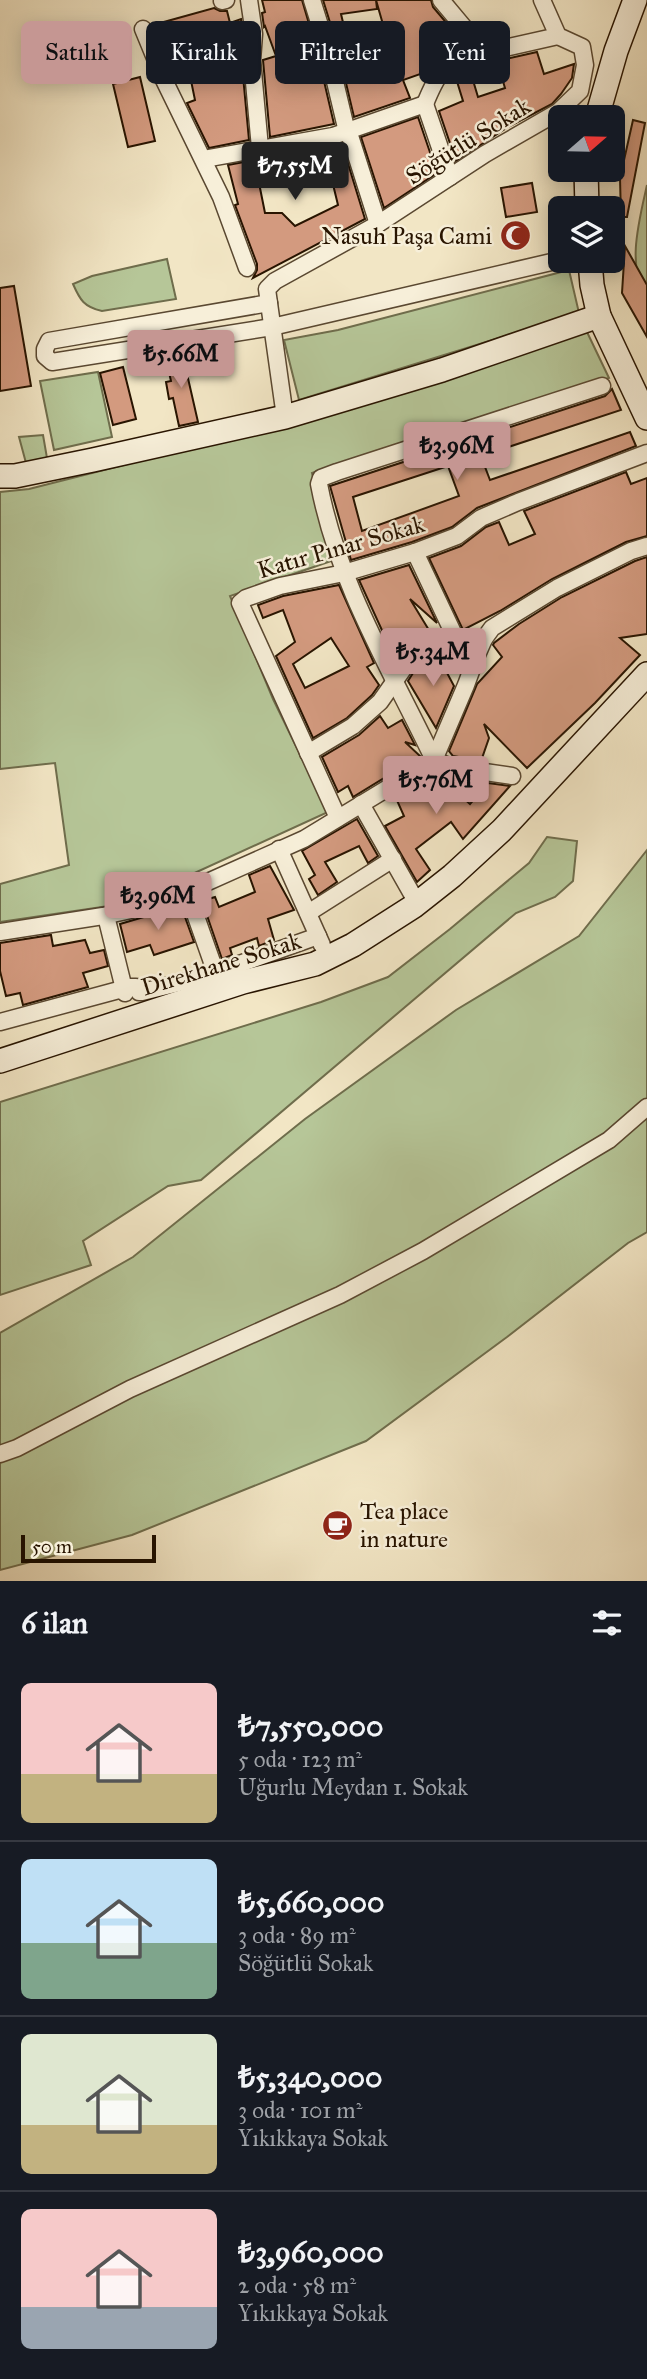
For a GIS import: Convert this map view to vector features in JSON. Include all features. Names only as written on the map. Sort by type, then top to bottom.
[{"type":"street","points":[[249,0],[254,34],[252,60],[261,148]]},
{"type":"street","points":[[312,0],[327,48],[347,132],[378,224]]},
{"type":"street","points":[[442,0],[459,21]]},
{"type":"street","points":[[510,48],[558,36],[542,0]]},
{"type":"street","points":[[600,105],[616,51],[635,0]]},
{"type":"street","points":[[143,29],[164,80],[222,197],[247,268]]},
{"type":"street","name":"Söğütlü Sokak","points":[[268,296],[275,281],[378,224],[558,112],[580,91],[586,65],[582,47],[558,36]]},
{"type":"street","points":[[204,159],[347,132],[425,104],[435,84]]},
{"type":"street","points":[[425,104],[450,177]]},
{"type":"street","points":[[285,417],[272,327],[268,296],[49,341],[45,349],[45,356],[52,362],[272,327],[548,263]]},
{"type":"street","points":[[591,273],[599,316],[647,418]]},
{"type":"street","points":[[0,476],[15,476],[93,460],[285,417],[442,370],[599,316]]},
{"type":"street","points":[[513,776],[451,767],[433,760],[344,573],[319,484],[321,478],[602,386]]},
{"type":"street","name":"Katır Pınar Sokak","points":[[308,752],[240,603],[246,598],[280,586],[344,573],[457,537],[481,518],[647,453]]},
{"type":"street","points":[[0,932],[106,916],[187,891],[304,839],[433,760],[484,639],[492,628],[557,588],[631,551],[647,546]]},
{"type":"street","points":[[415,552],[472,667]]},
{"type":"street","points":[[338,818],[308,752],[353,726],[380,702],[406,665],[457,641],[484,639]]},
{"type":"street","name":"Direkhane Sokak","points":[[0,1061],[243,982],[315,964],[353,945],[414,906],[452,876],[502,830],[647,674]]},
{"type":"street","points":[[361,804],[412,894]]},
{"type":"street","points":[[0,1022],[136,987],[142,992],[216,976],[320,941],[279,849]]},
{"type":"street","points":[[308,913],[393,859]]},
{"type":"street","points":[[187,891],[216,976]]},
{"type":"street","points":[[106,916],[125,991]]},
{"type":"street","points":[[0,1454],[18,1448],[130,1389],[340,1295],[411,1257],[609,1140],[647,1107]]},
{"type":"green space","points":[[647,185],[647,300],[637,273],[636,244]]},
{"type":"green space","points":[[167,259],[176,299],[102,311],[83,302],[73,284],[92,276]]},
{"type":"green space","points":[[557,273],[570,273],[579,313],[299,400],[284,340],[338,330]]},
{"type":"green space","points":[[587,332],[609,378],[312,473],[331,561],[230,596],[273,699],[328,812],[129,903],[0,922],[0,884],[69,865],[55,763],[0,769],[0,492],[29,489],[289,423]]},
{"type":"green space","points":[[98,372],[112,437],[54,450],[40,381]]},
{"type":"green space","points":[[43,435],[47,458],[26,463],[19,437]]},
{"type":"green space","points":[[547,837],[577,841],[573,881],[555,897],[516,913],[201,1180],[168,1186],[83,1241],[91,1265],[0,1295],[0,1102],[321,1002],[388,977],[529,863]]},
{"type":"green space","points":[[647,850],[647,1232],[628,1243],[366,1441],[132,1535],[0,1570],[0,1333],[133,1257],[305,1119],[456,1010],[579,936]]},
{"type":"building","points":[[262,0],[302,0],[308,21],[275,21],[275,53],[264,27],[262,13],[265,12]]},
{"type":"building","points":[[323,0],[376,0],[377,9],[341,14],[343,21],[330,21]]},
{"type":"building","points":[[376,0],[431,0],[433,7],[445,21],[419,21],[419,74],[405,79],[405,21],[382,21]]},
{"type":"building","points":[[214,8],[227,11],[230,21],[167,21]]},
{"type":"building","points":[[537,52],[544,74],[574,64],[572,78],[552,104],[508,127],[456,161],[439,111],[463,101],[458,84],[474,84],[478,97],[505,88],[504,84],[510,84],[510,58]]},
{"type":"building","points":[[275,56],[275,84],[325,84],[334,124],[270,137],[263,60]]},
{"type":"building","points":[[140,77],[155,141],[128,147],[113,84],[132,84],[132,79]]},
{"type":"building","points":[[192,84],[244,84],[249,140],[209,148],[187,103],[195,100]]},
{"type":"building","points":[[346,84],[405,84],[410,98],[354,117]]},
{"type":"building","points":[[418,117],[437,173],[384,208],[361,137]]},
{"type":"building","points":[[633,120],[645,123],[627,217],[625,196],[620,196],[620,182],[625,182],[625,156]]},
{"type":"building","points":[[342,144],[365,219],[253,278],[257,264],[235,205],[238,204],[228,165]],"holes":[[[330,172],[338,205],[295,226],[282,213],[265,213],[259,183]]]},
{"type":"building","name":"Nasuh Paşa Cami","points":[[532,183],[537,212],[506,217],[501,188]]},
{"type":"building","points":[[625,246],[647,285],[647,337],[622,293]]},
{"type":"building","points":[[14,286],[31,386],[0,391],[0,288]]},
{"type":"building","points":[[182,352],[198,422],[179,426],[173,398],[169,399],[166,382],[171,381],[165,355]]},
{"type":"building","points":[[123,367],[136,419],[113,425],[100,373]]},
{"type":"building","points":[[612,389],[621,410],[493,452],[494,454],[482,459],[490,480],[630,432],[636,446],[477,508],[452,527],[351,560],[330,486],[605,396]],"holes":[[[448,466],[459,496],[362,531],[353,497]]]},
{"type":"building","points":[[626,472],[631,484],[647,478],[647,536],[626,542],[552,579],[463,630],[429,558],[461,546],[486,527],[499,522],[509,545],[535,534],[524,511]]},
{"type":"building","points":[[647,557],[647,634],[620,638],[640,655],[595,703],[527,768],[484,724],[489,738],[481,761],[453,756],[449,751],[477,684],[502,657],[494,643],[562,597]]},
{"type":"building","points":[[409,565],[437,623],[410,599],[435,640],[402,655],[396,661],[359,580]]},
{"type":"building","points":[[339,585],[374,663],[367,667],[379,685],[347,718],[313,738],[276,656],[295,642],[283,610],[263,618],[258,605],[283,596]],"holes":[[[331,638],[349,666],[305,688],[293,664]]]},
{"type":"building","points":[[446,658],[452,668],[446,671],[454,686],[436,728],[408,681],[413,673]]},
{"type":"building","points":[[380,716],[388,728],[402,720],[415,745],[405,742],[420,756],[353,797],[348,786],[338,792],[322,757],[359,735]]},
{"type":"building","points":[[435,772],[470,804],[488,783],[510,786],[463,839],[451,822],[416,849],[430,870],[417,882],[385,826],[404,816],[395,796]]},
{"type":"building","points":[[357,819],[378,856],[368,863],[359,846],[325,862],[337,882],[318,895],[309,879],[315,875],[302,851]]},
{"type":"building","points":[[270,866],[294,910],[268,919],[274,940],[259,946],[257,938],[230,948],[232,955],[222,959],[202,901],[215,897],[219,907],[255,892],[249,875]]},
{"type":"building","points":[[181,906],[194,942],[154,955],[150,945],[127,952],[120,924]]},
{"type":"building","points":[[51,935],[53,946],[85,940],[90,953],[104,950],[108,966],[83,973],[88,987],[23,1005],[20,993],[6,996],[0,971],[0,943]]},
{"type":"place","name":"Nasuh Paşa Cami","points":[[515,236]]},
{"type":"place","name":"Tea place in nature","points":[[337,1525]]}]
